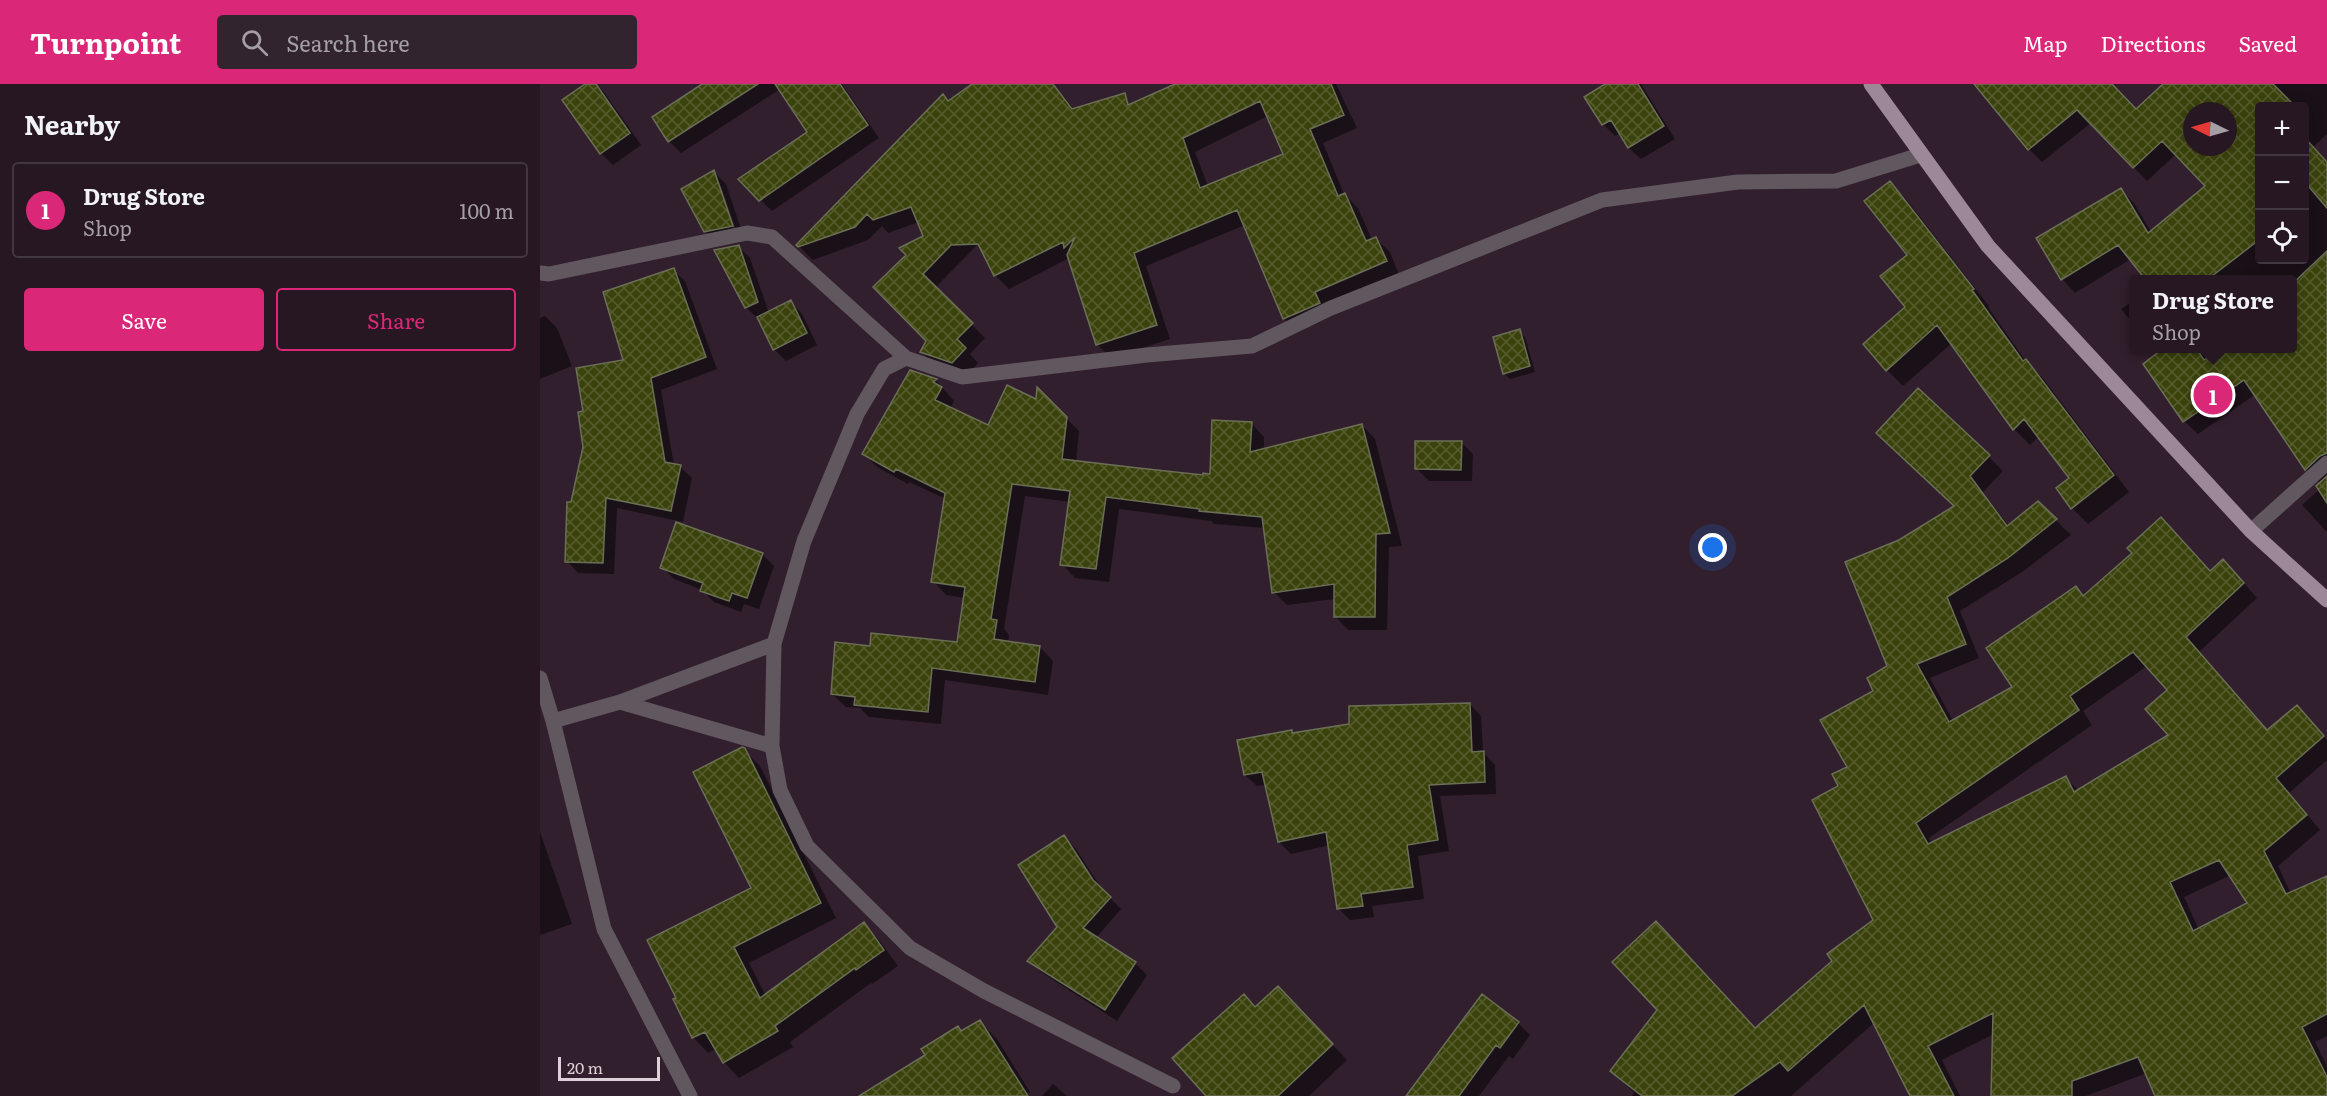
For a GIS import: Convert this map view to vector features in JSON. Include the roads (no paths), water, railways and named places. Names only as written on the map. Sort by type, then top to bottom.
[{"type":"main road","points":[[1871,84],[1920,155],[1988,246],[2251,531],[2327,600]]},
{"type":"street","points":[[540,273],[549,274],[747,233],[772,237],[906,358],[962,377],[1147,355],[1252,346],[1331,308],[1602,200],[1738,182],[1836,181],[1920,155]]},
{"type":"street","points":[[906,358],[884,369],[857,414],[804,541],[774,644],[772,746],[780,790],[807,846],[910,948],[984,991],[1173,1086]]},
{"type":"street","points":[[2251,531],[2327,463]]},
{"type":"street","points":[[553,721],[620,702],[774,644]]},
{"type":"street","points":[[540,678],[553,721],[604,929],[690,1096]]},
{"type":"street","points":[[620,702],[772,746]]},
{"type":"place","name":"Drug Store","points":[[2213,395]]}]
